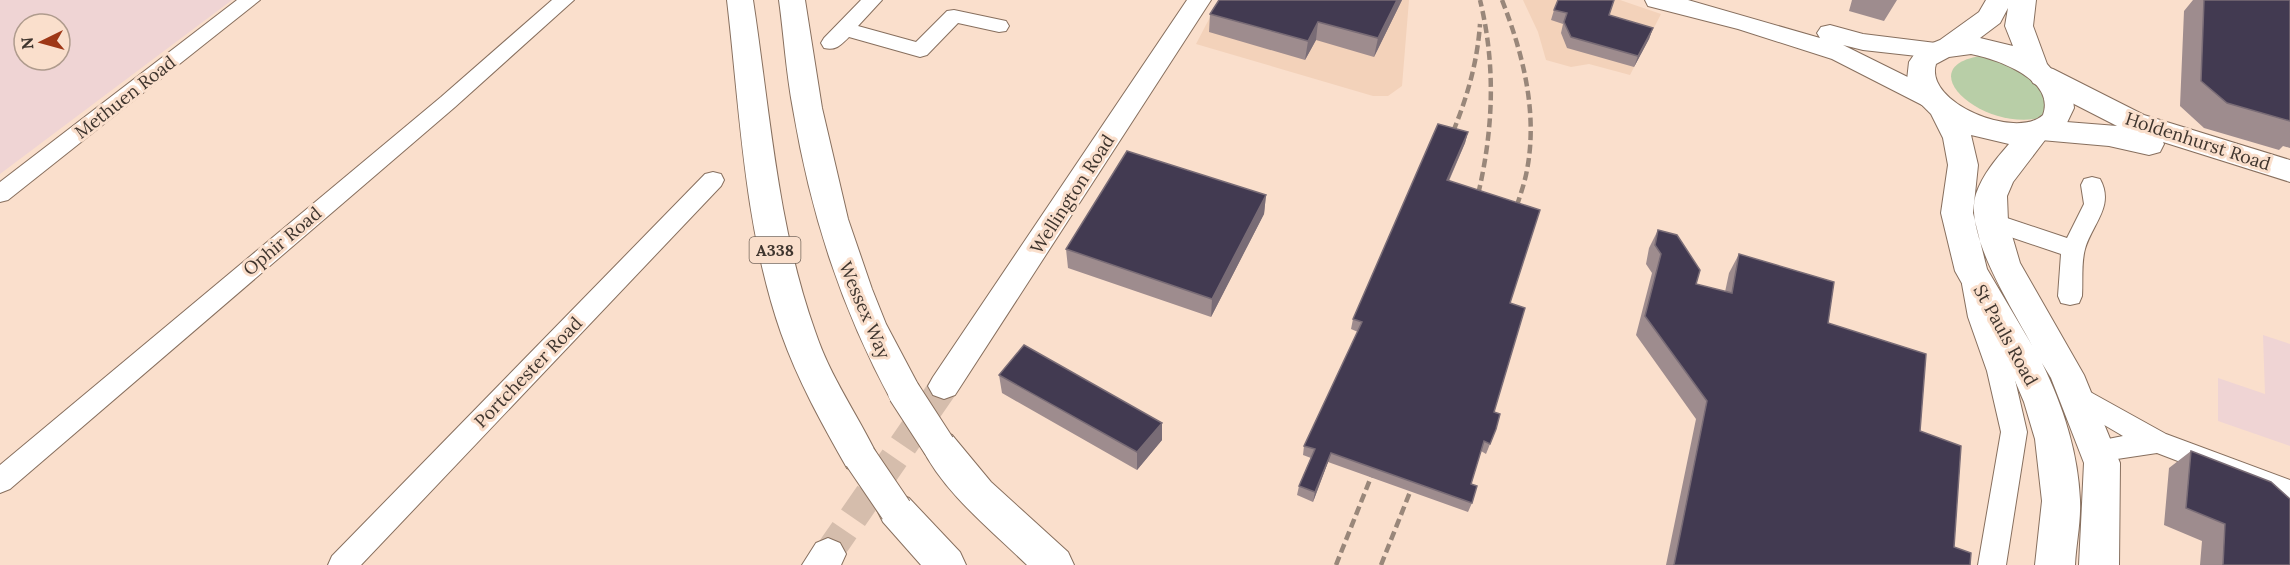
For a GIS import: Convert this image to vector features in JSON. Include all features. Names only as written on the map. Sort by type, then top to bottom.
[{"type":"main road","name":"A338","points":[[740,0],[770,224],[782,281],[816,378],[860,457],[896,510],[946,565]]},
{"type":"main road","name":"Wessex Way","points":[[792,0],[815,148],[841,253],[871,330],[904,392],[939,446],[978,494],[1054,565]]},
{"type":"main road","points":[[1942,48],[1990,17],[1999,0]]},
{"type":"main road","name":"St Pauls Road","points":[[2023,0],[2019,26],[2039,73],[2055,89],[2060,102],[2059,114],[2050,125],[2038,130],[1999,177],[1991,196],[1992,222],[2004,264],[2067,375],[2102,463],[2099,565]]},
{"type":"main road","name":"Holdenhurst Road","points":[[1942,48],[1971,45],[1994,50],[2016,58],[2039,73],[2134,122],[2290,171]]},
{"type":"main road","name":"St Pauls Road","points":[[1942,48],[1923,59],[1919,70],[1922,83],[1939,105],[1958,138],[1963,165],[1957,213],[1971,271],[2026,365],[2042,402],[2053,439],[2061,501],[2055,565]]},
{"type":"main road","name":"Holdenhurst Road","points":[[1939,105],[1961,120],[1982,128],[2004,132],[2038,130],[2092,132],[2128,137],[2290,186]]},
{"type":"street","name":"Methuen Road","points":[[0,194],[250,0]]},
{"type":"street","name":"Ophir Road","points":[[0,481],[448,102],[564,0]]},
{"type":"street","points":[[872,0],[838,36],[920,50],[954,16],[999,26]]},
{"type":"street","name":"Wellington Road","points":[[944,386],[1199,0]]},
{"type":"street","points":[[1657,0],[1746,23],[1841,53],[1939,105]]},
{"type":"street","points":[[1705,0],[1863,42],[1942,48]]},
{"type":"street","name":"Portchester Road","points":[[342,565],[714,180]]},
{"type":"street","points":[[2070,296],[2073,249],[2095,204],[2092,185]]},
{"type":"street","points":[[1992,222],[2073,249]]},
{"type":"street","points":[[1971,271],[1980,317],[2000,371],[2014,432],[1992,565]]},
{"type":"street","points":[[2074,394],[2157,442],[2290,492]]},
{"type":"street","points":[[2097,451],[2157,442]]},
{"type":"shaded area","points":[[0,0],[232,0],[0,174]]},
{"type":"shaded area","points":[[1219,0],[1409,0],[1402,86],[1388,96],[1373,96],[1196,44]]},
{"type":"shaded area","points":[[1523,0],[1620,0],[1661,14],[1630,75],[1589,64],[1571,67],[1546,60],[1538,32]]},
{"type":"shaded area","points":[[2263,335],[2290,344],[2290,446],[2218,421],[2218,378],[2265,394]]},
{"type":"green space","points":[[1980,56],[1996,57],[2051,90],[2044,117],[2022,120],[1999,116],[1979,108],[1963,97],[1953,85],[1951,73],[1960,63]]},
{"type":"building","points":[[1219,0],[1397,0],[1378,38],[1318,22],[1308,41],[1210,14]]},
{"type":"building","points":[[1558,0],[1614,0],[1609,15],[1653,28],[1638,56],[1571,37],[1564,22],[1567,13],[1554,10]]},
{"type":"building","points":[[2204,0],[2290,0],[2290,121],[2227,103],[2201,81]]},
{"type":"building","points":[[1438,124],[1468,132],[1447,180],[1540,210],[1510,303],[1525,308],[1494,412],[1500,414],[1496,429],[1490,444],[1484,441],[1471,484],[1477,486],[1472,503],[1331,453],[1315,492],[1299,486],[1315,449],[1304,446],[1362,322],[1353,319]]},
{"type":"building","points":[[1127,151],[1266,195],[1212,299],[1066,249]]},
{"type":"building","points":[[1658,230],[1677,235],[1700,270],[1696,284],[1732,293],[1739,254],[1834,282],[1828,323],[1926,354],[1920,431],[1961,446],[1954,547],[1971,553],[1970,565],[1674,565],[1707,401],[1645,316],[1661,254],[1655,245]]},
{"type":"building","points":[[1024,345],[1162,423],[1137,452],[999,375]]},
{"type":"building","points":[[2191,451],[2271,482],[2290,499],[2290,565],[2223,565],[2225,524],[2186,508]]},
{"type":"tunnel","points":[[828,554],[944,386]]},
{"type":"railway","points":[[1475,207],[1486,155],[1491,104],[1489,52],[1480,0]]},
{"type":"railway","points":[[1502,0],[1522,62],[1531,127],[1527,170],[1513,219]]},
{"type":"railway","points":[[1448,144],[1469,85],[1480,24]]},
{"type":"railway","points":[[1336,565],[1377,462]]},
{"type":"railway","points":[[1381,565],[1416,477]]}]
